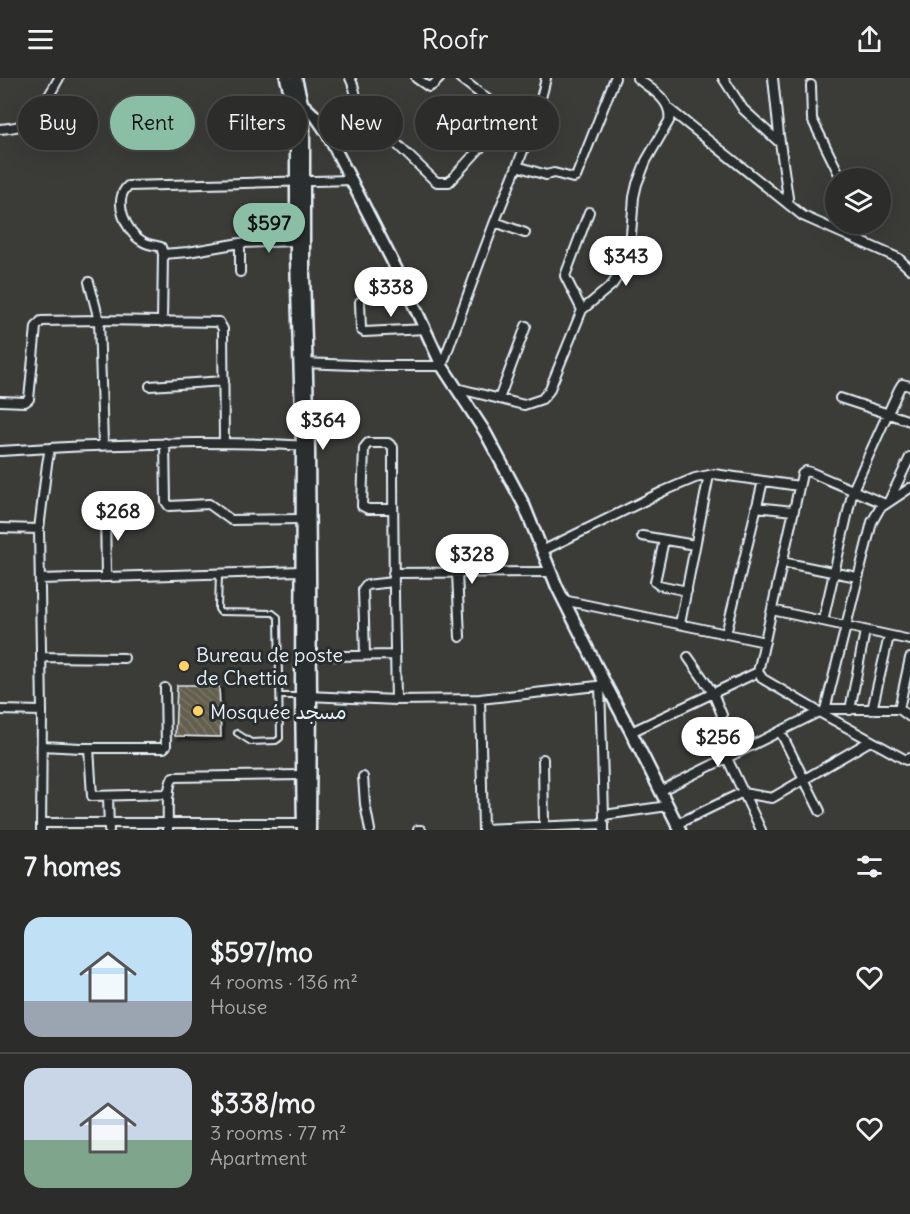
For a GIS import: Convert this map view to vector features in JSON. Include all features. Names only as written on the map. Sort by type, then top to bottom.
[{"type":"main road","points":[[286,78],[291,93],[300,182],[296,241],[303,363]]},
{"type":"main road","points":[[296,78],[300,96]]},
{"type":"main road","points":[[291,93],[294,96]]},
{"type":"main road","points":[[307,108],[319,121]]},
{"type":"main road","points":[[301,150],[305,446],[306,826]]},
{"type":"main road","points":[[336,150],[426,329],[442,366],[491,442],[524,505],[550,572],[603,685],[632,732],[678,827]]},
{"type":"main road","points":[[305,446],[300,519],[306,696],[302,775],[306,826]]},
{"type":"street","points":[[0,129],[17,127],[30,120],[59,78]]},
{"type":"street","points":[[416,78],[429,87],[440,78]]},
{"type":"street","points":[[460,78],[483,96]]},
{"type":"street","points":[[542,96],[546,78]]},
{"type":"street","points":[[517,166],[546,175],[554,173],[576,177],[615,78]]},
{"type":"street","points":[[456,388],[524,405],[537,402],[546,396],[582,310],[612,285],[629,259],[637,184],[646,161],[669,121],[670,115],[665,101],[637,78]]},
{"type":"street","points":[[723,78],[742,109],[780,143]]},
{"type":"street","points":[[773,78],[789,205]]},
{"type":"street","points":[[354,80],[355,96]]},
{"type":"street","points":[[811,85],[812,119],[836,168]]},
{"type":"street","points":[[669,109],[803,216],[825,225]]},
{"type":"street","points":[[403,150],[440,183],[448,182],[478,150]]},
{"type":"street","points":[[303,363],[442,366],[522,150]]},
{"type":"street","points":[[162,322],[163,254],[161,247],[141,241],[126,224],[122,212],[121,195],[125,188],[128,186],[352,180]]},
{"type":"street","points":[[582,310],[565,276],[589,212]]},
{"type":"street","points":[[495,222],[525,233]]},
{"type":"street","points":[[846,234],[898,258],[910,269]]},
{"type":"street","points":[[163,254],[240,243],[296,241]]},
{"type":"street","points":[[240,243],[240,272]]},
{"type":"street","points":[[89,282],[99,320],[103,444]]},
{"type":"street","points":[[360,302],[364,332],[426,329]]},
{"type":"street","points":[[0,401],[25,402],[29,399],[36,327],[44,320],[219,322],[223,329],[224,443]]},
{"type":"street","points":[[499,399],[526,326]]},
{"type":"street","points":[[150,386],[224,381]]},
{"type":"street","points":[[823,621],[853,490],[900,386],[902,384],[910,386]]},
{"type":"street","points":[[840,398],[910,421]]},
{"type":"street","points":[[393,509],[368,509],[362,506],[364,448],[368,443],[388,442],[393,447],[396,700]]},
{"type":"street","points":[[165,443],[166,502],[169,506],[209,504],[231,520],[300,519]]},
{"type":"street","points":[[0,451],[103,444],[224,443],[305,446]]},
{"type":"street","points":[[50,447],[39,529],[41,827],[306,826]]},
{"type":"street","points":[[887,503],[910,457]]},
{"type":"street","points":[[887,503],[810,472],[804,472],[758,672],[763,679],[870,741],[906,760],[910,758]]},
{"type":"street","points":[[542,551],[695,478],[714,474],[799,486]]},
{"type":"street","points":[[680,624],[709,475]]},
{"type":"street","points":[[726,634],[763,481]]},
{"type":"street","points":[[823,712],[872,522],[880,508],[910,488]]},
{"type":"street","points":[[105,507],[106,577]]},
{"type":"street","points":[[756,507],[794,511]]},
{"type":"street","points":[[0,528],[39,529]]},
{"type":"street","points":[[642,536],[695,545]]},
{"type":"street","points":[[664,540],[655,582],[659,585],[687,591]]},
{"type":"street","points":[[782,562],[857,577]]},
{"type":"street","points":[[40,579],[301,571]]},
{"type":"street","points":[[393,573],[550,572]]},
{"type":"street","points":[[457,573],[460,637]]},
{"type":"street","points":[[366,656],[363,589],[366,585],[393,582]]},
{"type":"street","points":[[563,600],[765,642]]},
{"type":"street","points":[[772,610],[910,640]]},
{"type":"street","points":[[850,710],[866,631]]},
{"type":"street","points":[[872,710],[889,636]]},
{"type":"street","points":[[335,656],[394,655]]},
{"type":"street","points":[[41,657],[124,658]]},
{"type":"street","points":[[688,657],[713,693],[722,715],[718,730],[727,758],[761,830]]},
{"type":"street","points":[[899,709],[910,658]]},
{"type":"street","points":[[632,732],[758,672]]},
{"type":"street","points":[[306,696],[396,700],[480,699],[603,685],[604,827],[544,826],[483,829],[480,699]]},
{"type":"street","points":[[42,746],[165,747],[165,688]]},
{"type":"street","points":[[660,791],[823,712],[899,709],[910,717]]},
{"type":"street","points":[[0,710],[42,711]]},
{"type":"street","points":[[780,731],[820,812]]},
{"type":"street","points":[[678,827],[743,793],[772,798],[870,741]]},
{"type":"street","points":[[90,748],[91,794],[93,796],[169,794]]},
{"type":"street","points":[[543,759],[544,826]]},
{"type":"street","points":[[168,826],[169,794],[173,777],[302,775]]},
{"type":"street","points":[[363,777],[370,830]]},
{"type":"street","points":[[108,795],[109,826]]},
{"type":"street","points":[[604,815],[668,806]]},
{"type":"lane","points":[[219,573],[218,609],[220,612],[273,613],[278,617],[280,738],[251,742],[237,733]]},
{"type":"lane","points":[[280,696],[306,696]]},
{"type":"building","name":"Mosquée مسجد","points":[[177,685],[219,685],[221,737],[175,736]]},
{"type":"place","name":"Bureau de poste de Chettia","points":[[184,666]]},
{"type":"place","name":"Mosquée مسجد","points":[[198,711]]}]
